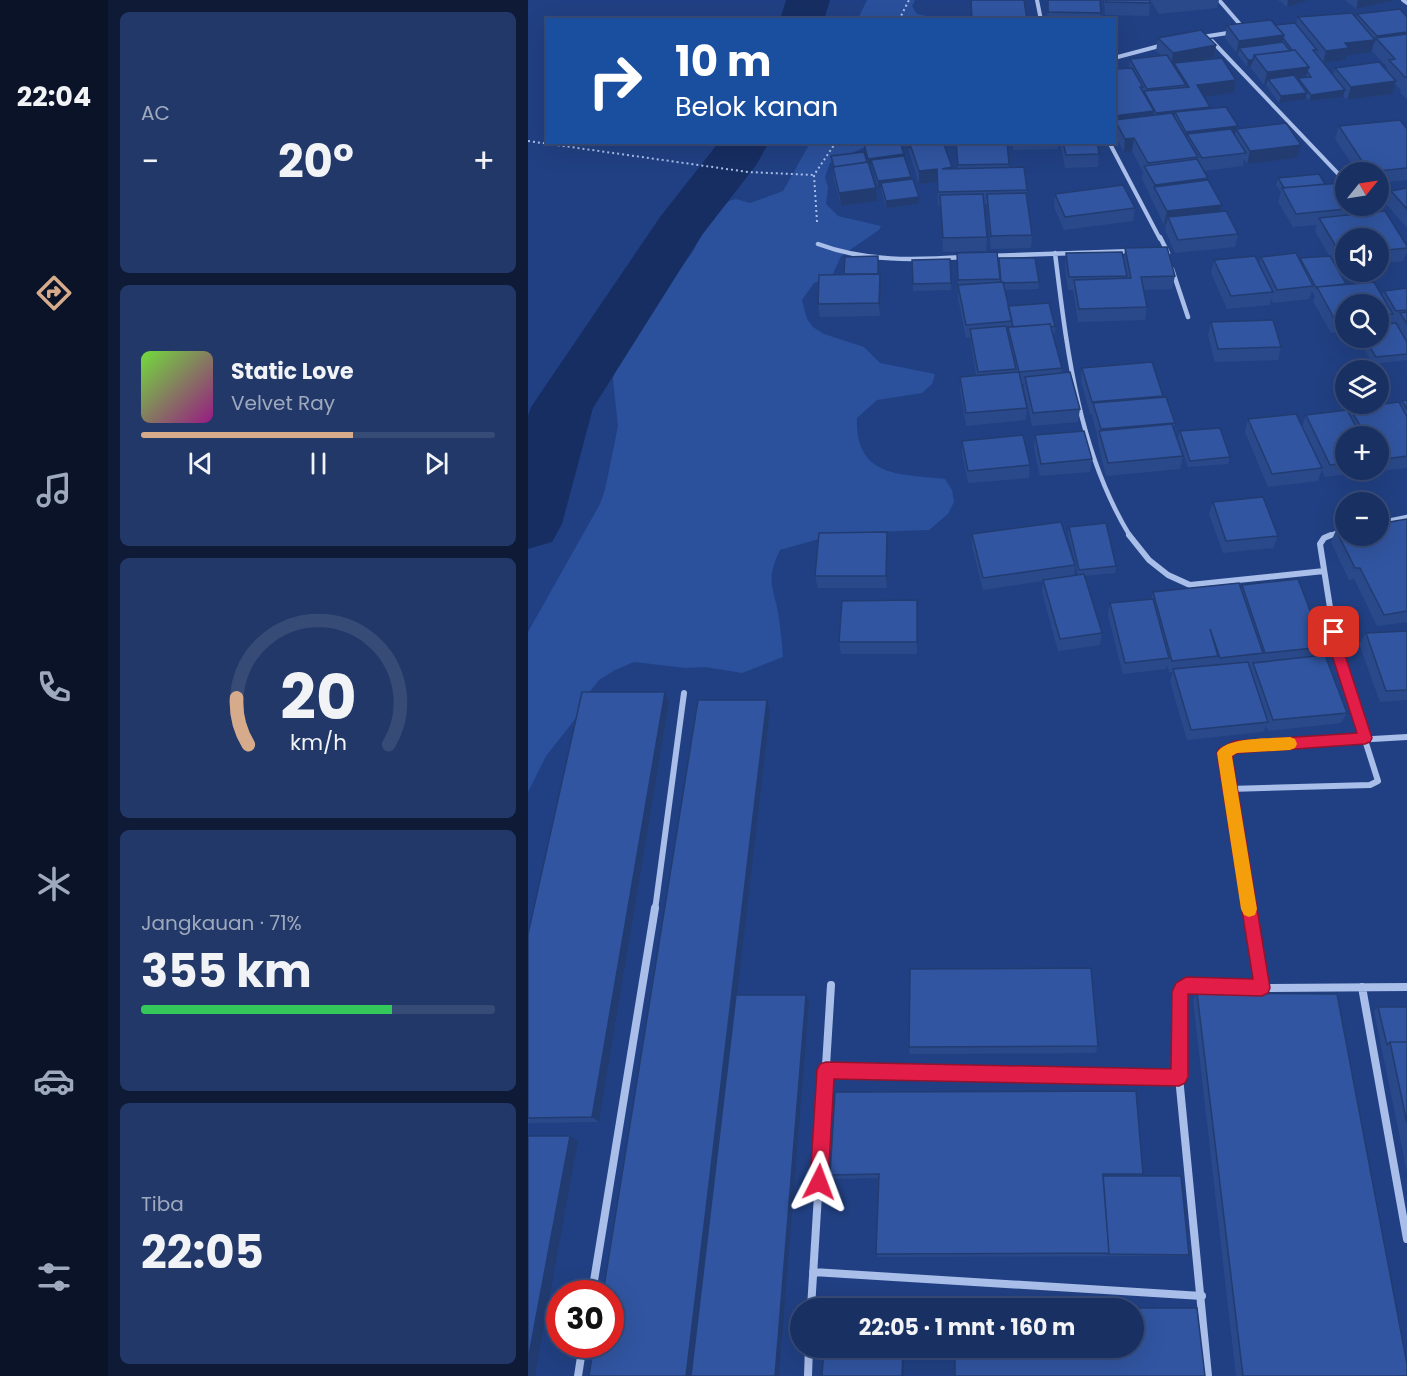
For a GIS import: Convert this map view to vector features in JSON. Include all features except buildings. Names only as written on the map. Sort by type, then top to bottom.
[{"type":"street","points":[[1037,0],[1041,18]]},
{"type":"street","points":[[1196,39],[1245,31],[1219,0]]},
{"type":"street","points":[[1403,0],[1407,3]]},
{"type":"street","points":[[1208,36],[1335,170]]},
{"type":"street","points":[[1116,58],[1174,43]]},
{"type":"street","points":[[1110,144],[1167,250],[1188,317]]},
{"type":"street","points":[[1378,216],[1383,221]]},
{"type":"street","points":[[818,244],[838,253],[863,257],[927,259],[974,257]]},
{"type":"street","points":[[985,256],[1144,250]]},
{"type":"street","points":[[1155,250],[1167,250]]},
{"type":"street","points":[[1055,253],[1071,377],[1098,473],[1127,533],[1144,554],[1170,578],[1190,585],[1324,571]]},
{"type":"street","points":[[1389,521],[1407,517]]},
{"type":"street","points":[[1229,789],[1374,784],[1378,779],[1337,652],[1320,544],[1324,538],[1335,534]]},
{"type":"street","points":[[594,1280],[651,942],[684,693]]},
{"type":"street","points":[[1262,988],[1224,753],[1230,748],[1407,737]]},
{"type":"street","points":[[812,1298],[831,985]]},
{"type":"street","points":[[1208,1376],[1179,1077],[1180,992],[1182,988],[1186,985],[1262,988],[1407,987]]},
{"type":"street","points":[[1362,987],[1407,1239]]},
{"type":"street","points":[[826,1070],[1179,1077]]},
{"type":"street","points":[[813,1272],[1202,1296]]},
{"type":"street","points":[[578,1376],[581,1358]]},
{"type":"street","points":[[808,1376],[809,1358]]},
{"type":"path","points":[[900,18],[909,0]]},
{"type":"path","points":[[528,141],[546,144]]},
{"type":"path","points":[[549,144],[747,172],[814,175]]},
{"type":"path","points":[[818,244],[814,175],[835,144]]},
{"type":"shaded area","points":[[867,0],[915,0],[912,6],[917,14],[937,18],[858,18]]},
{"type":"shaded area","points":[[809,144],[872,144],[830,163],[825,177],[828,187],[826,204],[838,216],[881,226],[879,230],[841,256],[832,276],[814,283],[802,300],[807,319],[813,327],[824,334],[864,347],[880,363],[935,374],[932,384],[922,393],[877,400],[857,418],[858,438],[864,452],[872,462],[883,469],[912,476],[945,479],[952,490],[954,502],[948,514],[929,530],[840,533],[780,550],[775,561],[772,585],[780,624],[783,657],[742,673],[705,667],[686,668],[634,662],[615,670],[599,680],[588,694],[583,709],[546,756],[528,792],[528,632],[600,504],[605,490],[618,426],[613,380],[616,350],[656,303],[694,250],[707,223],[729,201],[736,199],[750,203],[783,191]]},
{"type":"waterway","points":[[803,18],[808,0]]},
{"type":"waterway","points":[[528,524],[562,407],[679,228],[739,153],[743,144]]},
{"type":"slow traffic","points":[[1249,909],[1224,753],[1235,747],[1290,744]]},
{"type":"route","points":[[819,1182],[826,1070],[1179,1077],[1180,990],[1186,985],[1262,988],[1224,753],[1235,747],[1365,738],[1337,652],[1334,632]]}]
